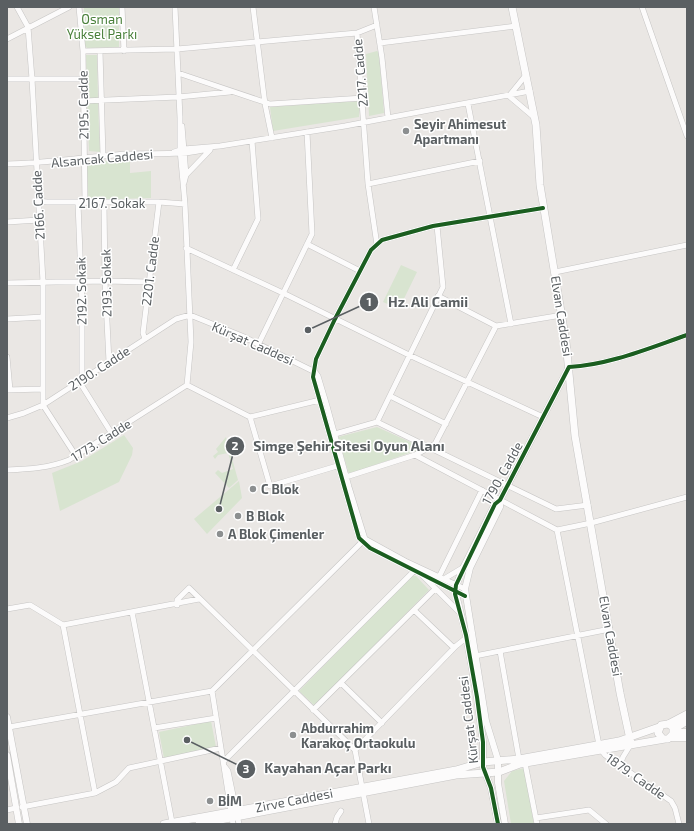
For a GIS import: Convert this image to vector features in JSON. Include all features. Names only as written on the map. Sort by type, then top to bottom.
[{"type":"main road","name":"Elvan Caddesi","points":[[512,7],[535,118],[543,208],[562,315],[569,367],[574,424],[630,741]]},
{"type":"main road","name":"Zirve Caddesi","points":[[670,732],[687,714]]},
{"type":"main road","name":"Zirve Caddesi","points":[[199,824],[235,818],[456,770],[483,762],[498,760],[522,761],[630,741],[670,732],[687,721]]},
{"type":"main road","name":"Zirve Caddesi","points":[[630,741],[659,728],[663,724],[670,732]]},
{"type":"main road","points":[[659,728],[659,735],[670,732]]},
{"type":"main road","name":"Zirve Caddesi","points":[[362,790],[456,775],[499,772],[522,761]]},
{"type":"main road","name":"Zirve Caddesi","points":[[164,824],[172,822],[235,818]]},
{"type":"street","name":"2166. Cadde","points":[[17,7],[28,27],[32,79],[38,220],[43,282],[43,405]]},
{"type":"street","points":[[7,39],[69,7]]},
{"type":"street","name":"2195. Cadde","points":[[79,7],[83,79],[85,203]]},
{"type":"street","points":[[122,7],[124,51]]},
{"type":"street","points":[[175,7],[178,97],[185,204],[191,342],[187,385],[250,417],[320,400]]},
{"type":"street","points":[[253,7],[265,102],[272,138]]},
{"type":"street","points":[[374,7],[380,44],[388,118]]},
{"type":"street","points":[[642,7],[687,136]]},
{"type":"street","points":[[358,33],[377,25]]},
{"type":"street","points":[[380,44],[516,26]]},
{"type":"street","name":"2217. Cadde","points":[[82,51],[177,49],[358,33],[368,184],[377,245]]},
{"type":"street","points":[[100,51],[103,156]]},
{"type":"street","points":[[178,73],[231,92],[275,104],[363,98]]},
{"type":"street","points":[[509,96],[526,74]]},
{"type":"street","points":[[7,79],[83,79]]},
{"type":"street","points":[[182,152],[468,104],[530,91]]},
{"type":"street","points":[[83,101],[178,97],[231,92]]},
{"type":"street","points":[[509,96],[535,118]]},
{"type":"street","points":[[468,104],[511,324]]},
{"type":"street","points":[[258,345],[307,244],[312,228],[307,132]]},
{"type":"street","points":[[233,270],[258,219],[252,141]]},
{"type":"street","points":[[182,152],[220,146]]},
{"type":"street","points":[[186,175],[212,148]]},
{"type":"street","points":[[182,152],[186,175],[184,187]]},
{"type":"street","name":"Alsancak Caddesi","points":[[7,164],[36,164],[84,157],[182,152]]},
{"type":"street","points":[[368,184],[480,161]]},
{"type":"street","name":"2167. Sokak","points":[[38,201],[104,204],[159,202],[185,204]]},
{"type":"street","name":"2201. Cadde","points":[[145,339],[143,333],[148,282],[159,202]]},
{"type":"street","name":"2192. Sokak","points":[[78,203],[81,281],[80,380]]},
{"type":"street","name":"2193. Sokak","points":[[104,204],[105,281],[109,362]]},
{"type":"street","points":[[465,596],[442,578],[405,561],[357,535],[313,377],[316,359],[371,250],[382,240],[407,232],[437,226],[543,208]]},
{"type":"street","points":[[7,222],[38,220]]},
{"type":"street","points":[[377,422],[443,287],[437,226]]},
{"type":"street","points":[[307,244],[360,271]]},
{"type":"street","points":[[555,272],[687,245]]},
{"type":"street","points":[[186,248],[466,382],[543,417]]},
{"type":"street","points":[[7,283],[81,281],[148,282]]},
{"type":"street","points":[[438,296],[496,326],[562,315]]},
{"type":"street","name":"2190. Cadde","points":[[7,418],[43,405],[176,319],[190,315]]},
{"type":"street","name":"Kürşat Caddesi","points":[[190,315],[315,372]]},
{"type":"street","points":[[7,319],[43,317]]},
{"type":"street","points":[[346,477],[415,455],[430,448],[437,441],[496,326]]},
{"type":"street","points":[[569,367],[586,366],[610,360],[687,335]]},
{"type":"street","points":[[7,357],[9,390],[43,389]]},
{"type":"street","name":"1790. Cadde","points":[[455,588],[464,566],[495,504],[500,500],[569,367]]},
{"type":"street","points":[[315,372],[318,376],[335,434],[364,540],[370,548],[421,574],[455,588],[465,589]]},
{"type":"street","points":[[80,380],[112,434]]},
{"type":"street","name":"1773. Cadde","points":[[7,470],[38,468],[58,464],[76,456],[187,385]]},
{"type":"street","points":[[390,396],[446,424]]},
{"type":"street","points":[[43,405],[76,456]]},
{"type":"street","points":[[250,417],[270,486],[337,466]]},
{"type":"street","points":[[335,434],[377,422],[556,509],[588,505]]},
{"type":"street","points":[[415,455],[557,530],[591,523],[687,497]]},
{"type":"street","points":[[7,465],[7,470]]},
{"type":"street","points":[[442,578],[482,490]]},
{"type":"street","name":"1790. Cadde","points":[[465,596],[465,589],[470,568],[500,507],[500,500]]},
{"type":"street","points":[[557,530],[600,747]]},
{"type":"street","points":[[9,727],[212,691],[364,540]]},
{"type":"street","points":[[442,578],[464,566]]},
{"type":"street","points":[[224,764],[414,570]]},
{"type":"street","points":[[421,574],[460,613]]},
{"type":"street","points":[[177,604],[177,600],[188,588],[252,652],[355,750],[369,824]]},
{"type":"street","points":[[455,588],[460,613]]},
{"type":"street","points":[[314,710],[435,589]]},
{"type":"street","name":"Kürşat Caddesi","points":[[465,596],[486,721],[498,760],[498,782],[506,824]]},
{"type":"street","points":[[7,609],[30,605],[63,625],[199,599]]},
{"type":"street","points":[[414,610],[454,648]]},
{"type":"street","points":[[132,612],[172,822]]},
{"type":"street","name":"Kürşat Caddesi","points":[[460,613],[466,638],[481,727],[485,774],[491,788],[498,824]]},
{"type":"street","points":[[63,625],[95,793]]},
{"type":"street","points":[[476,656],[610,629]]},
{"type":"street","points":[[355,750],[454,648],[466,638]]},
{"type":"street","points":[[500,651],[522,761],[536,821],[589,810],[606,824]]},
{"type":"street","points":[[341,683],[382,723]]},
{"type":"street","points":[[212,691],[224,764],[228,771],[235,818]]},
{"type":"street","points":[[7,717],[19,808],[19,824]]},
{"type":"street","points":[[154,728],[216,718]]},
{"type":"street","points":[[670,732],[687,732]]},
{"type":"street","points":[[670,732],[687,738]]},
{"type":"street","points":[[620,765],[630,741]]},
{"type":"street","name":"1879. Cadde","points":[[600,747],[605,755],[671,801],[675,808],[679,824]]},
{"type":"street","points":[[7,810],[95,793],[116,782],[129,768],[221,748]]},
{"type":"street","points":[[7,755],[19,808],[27,824]]},
{"type":"street","points":[[335,824],[336,817],[341,811]]},
{"type":"green space","name":"Osman Yüksel Parkı","points":[[84,7],[119,7],[119,47],[87,48],[85,46]]},
{"type":"green space","points":[[377,51],[379,52],[384,113],[369,116],[366,54]]},
{"type":"green space","points":[[86,55],[97,55],[98,98],[87,99]]},
{"type":"green space","points":[[360,102],[359,117],[273,131],[270,107]]},
{"type":"green space","points":[[87,103],[98,103],[100,152],[89,151]]},
{"type":"green space","points":[[130,160],[130,173],[151,171],[151,198],[87,200],[87,162]]},
{"type":"green space","points":[[401,265],[417,272],[399,309],[383,302]]},
{"type":"green space","points":[[377,427],[419,446],[418,450],[349,474],[338,437]]},
{"type":"green space","points":[[124,435],[133,448],[132,455],[119,482],[60,511],[52,473],[82,461]]},
{"type":"green space","points":[[226,437],[238,480],[229,488],[215,473],[218,470],[222,473],[233,469],[228,453],[218,455],[215,459],[213,456],[218,452],[216,449]]},
{"type":"green space","points":[[239,481],[242,498],[207,534],[194,519]]},
{"type":"green space","points":[[412,576],[416,576],[429,590],[315,706],[299,691]]},
{"type":"green space","points":[[211,721],[216,747],[164,758],[159,732]]},
{"type":"green space","points":[[524,768],[534,824],[511,824],[504,781],[512,771]]},
{"type":"cycle path","points":[[465,596],[370,548],[359,538],[313,377],[316,359],[371,250],[382,240],[433,226],[543,208]]},
{"type":"cycle path","points":[[498,824],[491,788],[483,767],[483,742],[477,697],[466,635],[455,594],[456,585],[495,504],[500,500],[569,367],[584,366],[614,359],[687,335]]},
{"type":"place","name":"Seyir Ahimesut Apartmanı","points":[[406,131]]},
{"type":"place","name":"Hz. Ali Camii","points":[[308,330]]},
{"type":"place","name":"C Blok","points":[[253,489]]},
{"type":"place","name":"Simge Şehir Sitesi Oyun Alanı","points":[[219,509]]},
{"type":"place","name":"B Blok","points":[[238,516]]},
{"type":"place","name":"A Blok Çimenler","points":[[220,534]]},
{"type":"place","name":"Abdurrahim Karakoç Ortaokulu","points":[[293,735]]},
{"type":"place","name":"Kayahan Açar Parkı","points":[[187,740]]},
{"type":"place","name":"BİM","points":[[210,801]]}]
